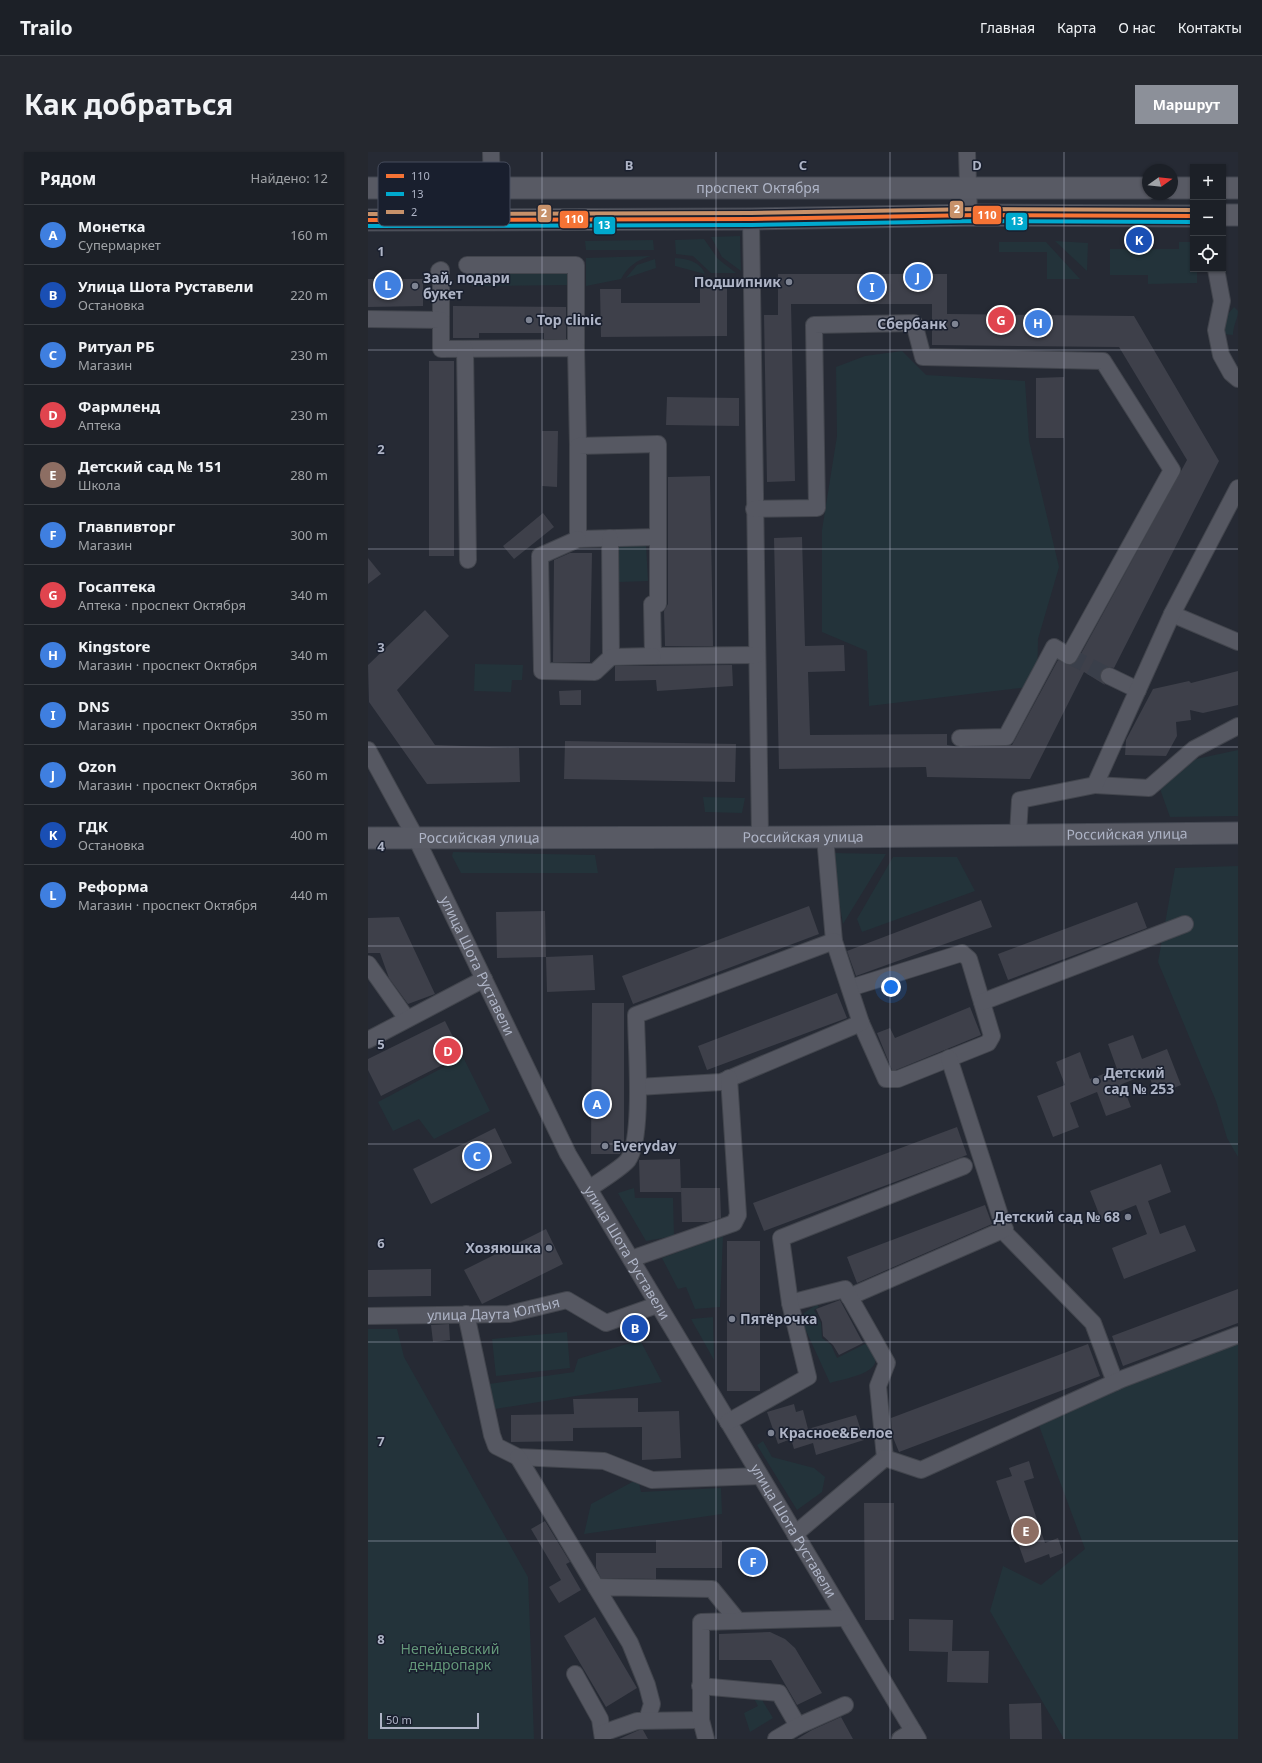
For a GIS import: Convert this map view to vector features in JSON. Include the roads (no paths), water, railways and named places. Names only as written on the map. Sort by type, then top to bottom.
[{"type":"main road","name":"проспект Октября","points":[[510,188],[968,186],[1142,188]]},
{"type":"main road","points":[[839,217],[840,187]]},
{"type":"main road","points":[[1100,217],[1101,187]]},
{"type":"main road","points":[[1178,188],[1190,188]]},
{"type":"main road","points":[[1226,188],[1238,188]]},
{"type":"main road","points":[[510,220],[751,219],[969,215],[1100,217],[1190,216]]},
{"type":"main road","points":[[1226,215],[1238,215]]},
{"type":"main road","points":[[368,220],[378,220]]},
{"type":"main road","name":"Российская улица","points":[[368,838],[825,837],[1238,833]]},
{"type":"street","points":[[491,152],[491,162]]},
{"type":"street","points":[[967,152],[969,215]]},
{"type":"street","points":[[751,219],[754,510],[760,836]]},
{"type":"street","points":[[467,265],[576,265],[578,540]]},
{"type":"street","points":[[439,270],[441,270],[441,349],[576,348]]},
{"type":"street","points":[[1217,272],[1222,301],[1216,330],[1217,336],[1221,354],[1231,373],[1238,379]]},
{"type":"street","points":[[368,319],[441,320]]},
{"type":"street","points":[[754,510],[817,508],[814,325],[914,323],[923,357],[1103,361],[1172,470],[1069,656],[1054,647],[1006,737],[960,738]]},
{"type":"street","points":[[466,349],[468,560]]},
{"type":"street","points":[[578,446],[658,444],[658,604],[652,604],[653,656]]},
{"type":"street","points":[[1095,785],[1172,614],[1238,488]]},
{"type":"street","points":[[658,537],[578,540],[540,556],[542,671],[595,672],[612,657],[757,655]]},
{"type":"street","points":[[610,538],[612,657]]},
{"type":"street","points":[[1172,614],[1238,642]]},
{"type":"street","points":[[1110,676],[1138,690]]},
{"type":"street","points":[[1018,834],[1020,800],[1095,785],[1148,788],[1194,749],[1238,726]]},
{"type":"street","name":"улица Шота Руставели","points":[[368,750],[416,838],[568,1154],[845,1618],[910,1736]]},
{"type":"street","points":[[825,837],[834,941],[861,1022],[886,1079],[898,1079],[988,1043],[992,1036],[969,959],[962,953],[850,988]]},
{"type":"street","points":[[982,1002],[1185,924]]},
{"type":"street","points":[[589,1189],[628,1160],[636,1142],[638,1087],[636,1015],[834,941]]},
{"type":"street","points":[[368,964],[407,1019]]},
{"type":"street","points":[[368,1040],[484,979]]},
{"type":"street","points":[[638,1087],[721,1082],[861,1022]]},
{"type":"street","points":[[949,1058],[1006,1234],[1093,1323],[1115,1382]]},
{"type":"street","points":[[631,1259],[734,1223],[738,1215],[729,1078]]},
{"type":"street","points":[[728,1422],[808,1377],[790,1302],[781,1238],[964,1166]]},
{"type":"street","points":[[849,1297],[1005,1229]]},
{"type":"street","points":[[790,1302],[845,1289],[887,1363],[878,1386],[885,1458]]},
{"type":"street","name":"улица Даута Юлтыя","points":[[368,1316],[509,1314],[567,1300],[606,1323],[657,1305]]},
{"type":"street","points":[[466,1314],[492,1435],[496,1446],[518,1457],[604,1461],[652,1480],[760,1476]]},
{"type":"street","points":[[885,1458],[921,1470],[1115,1382],[1238,1335]]},
{"type":"street","points":[[518,1457],[630,1643],[647,1685],[652,1704],[647,1720]]},
{"type":"street","points":[[795,1534],[885,1458]]},
{"type":"street","points":[[596,1587],[712,1589],[738,1621]]},
{"type":"street","points":[[706,1739],[701,1720],[701,1622],[845,1618]]},
{"type":"street","points":[[575,1674],[600,1719],[603,1736],[637,1721],[701,1720]]},
{"type":"street","points":[[700,1686],[779,1693],[798,1726]]},
{"type":"street","points":[[776,1739],[798,1726],[845,1705]]},
{"type":"tunnel","points":[[1069,656],[1109,676]]},
{"type":"place","name":"ГДК","points":[[1139,240]]},
{"type":"place","name":"Ozon","points":[[918,277]]},
{"type":"place","name":"Подшипник","points":[[789,282]]},
{"type":"place","name":"Реформа","points":[[388,285]]},
{"type":"place","name":"Зай, подари букет","points":[[415,286]]},
{"type":"place","name":"DNS","points":[[872,287]]},
{"type":"place","name":"Top clinic","points":[[529,320]]},
{"type":"place","name":"Госаптека","points":[[1001,320]]},
{"type":"place","name":"Kingstore","points":[[1038,323]]},
{"type":"place","name":"Сбербанк","points":[[955,324]]},
{"type":"place","name":"Фармленд","points":[[448,1051]]},
{"type":"place","name":"Детский сад № 253","points":[[1096,1081]]},
{"type":"place","name":"Монетка","points":[[597,1104]]},
{"type":"place","name":"Everyday","points":[[605,1146]]},
{"type":"place","name":"Ритуал РБ","points":[[477,1156]]},
{"type":"place","name":"Детский сад № 68","points":[[1128,1217]]},
{"type":"place","name":"Хозяюшка","points":[[549,1248]]},
{"type":"place","name":"Пятёрочка","points":[[732,1319]]},
{"type":"place","name":"Улица Шота Руставели","points":[[635,1328]]},
{"type":"place","name":"Красное&Белое","points":[[771,1433]]},
{"type":"place","name":"Детский сад № 151","points":[[1026,1531]]},
{"type":"place","name":"Главпивторг","points":[[753,1562]]},
{"type":"park label","name":"Непейцевский дендропарк","points":[[450,1658]]}]
